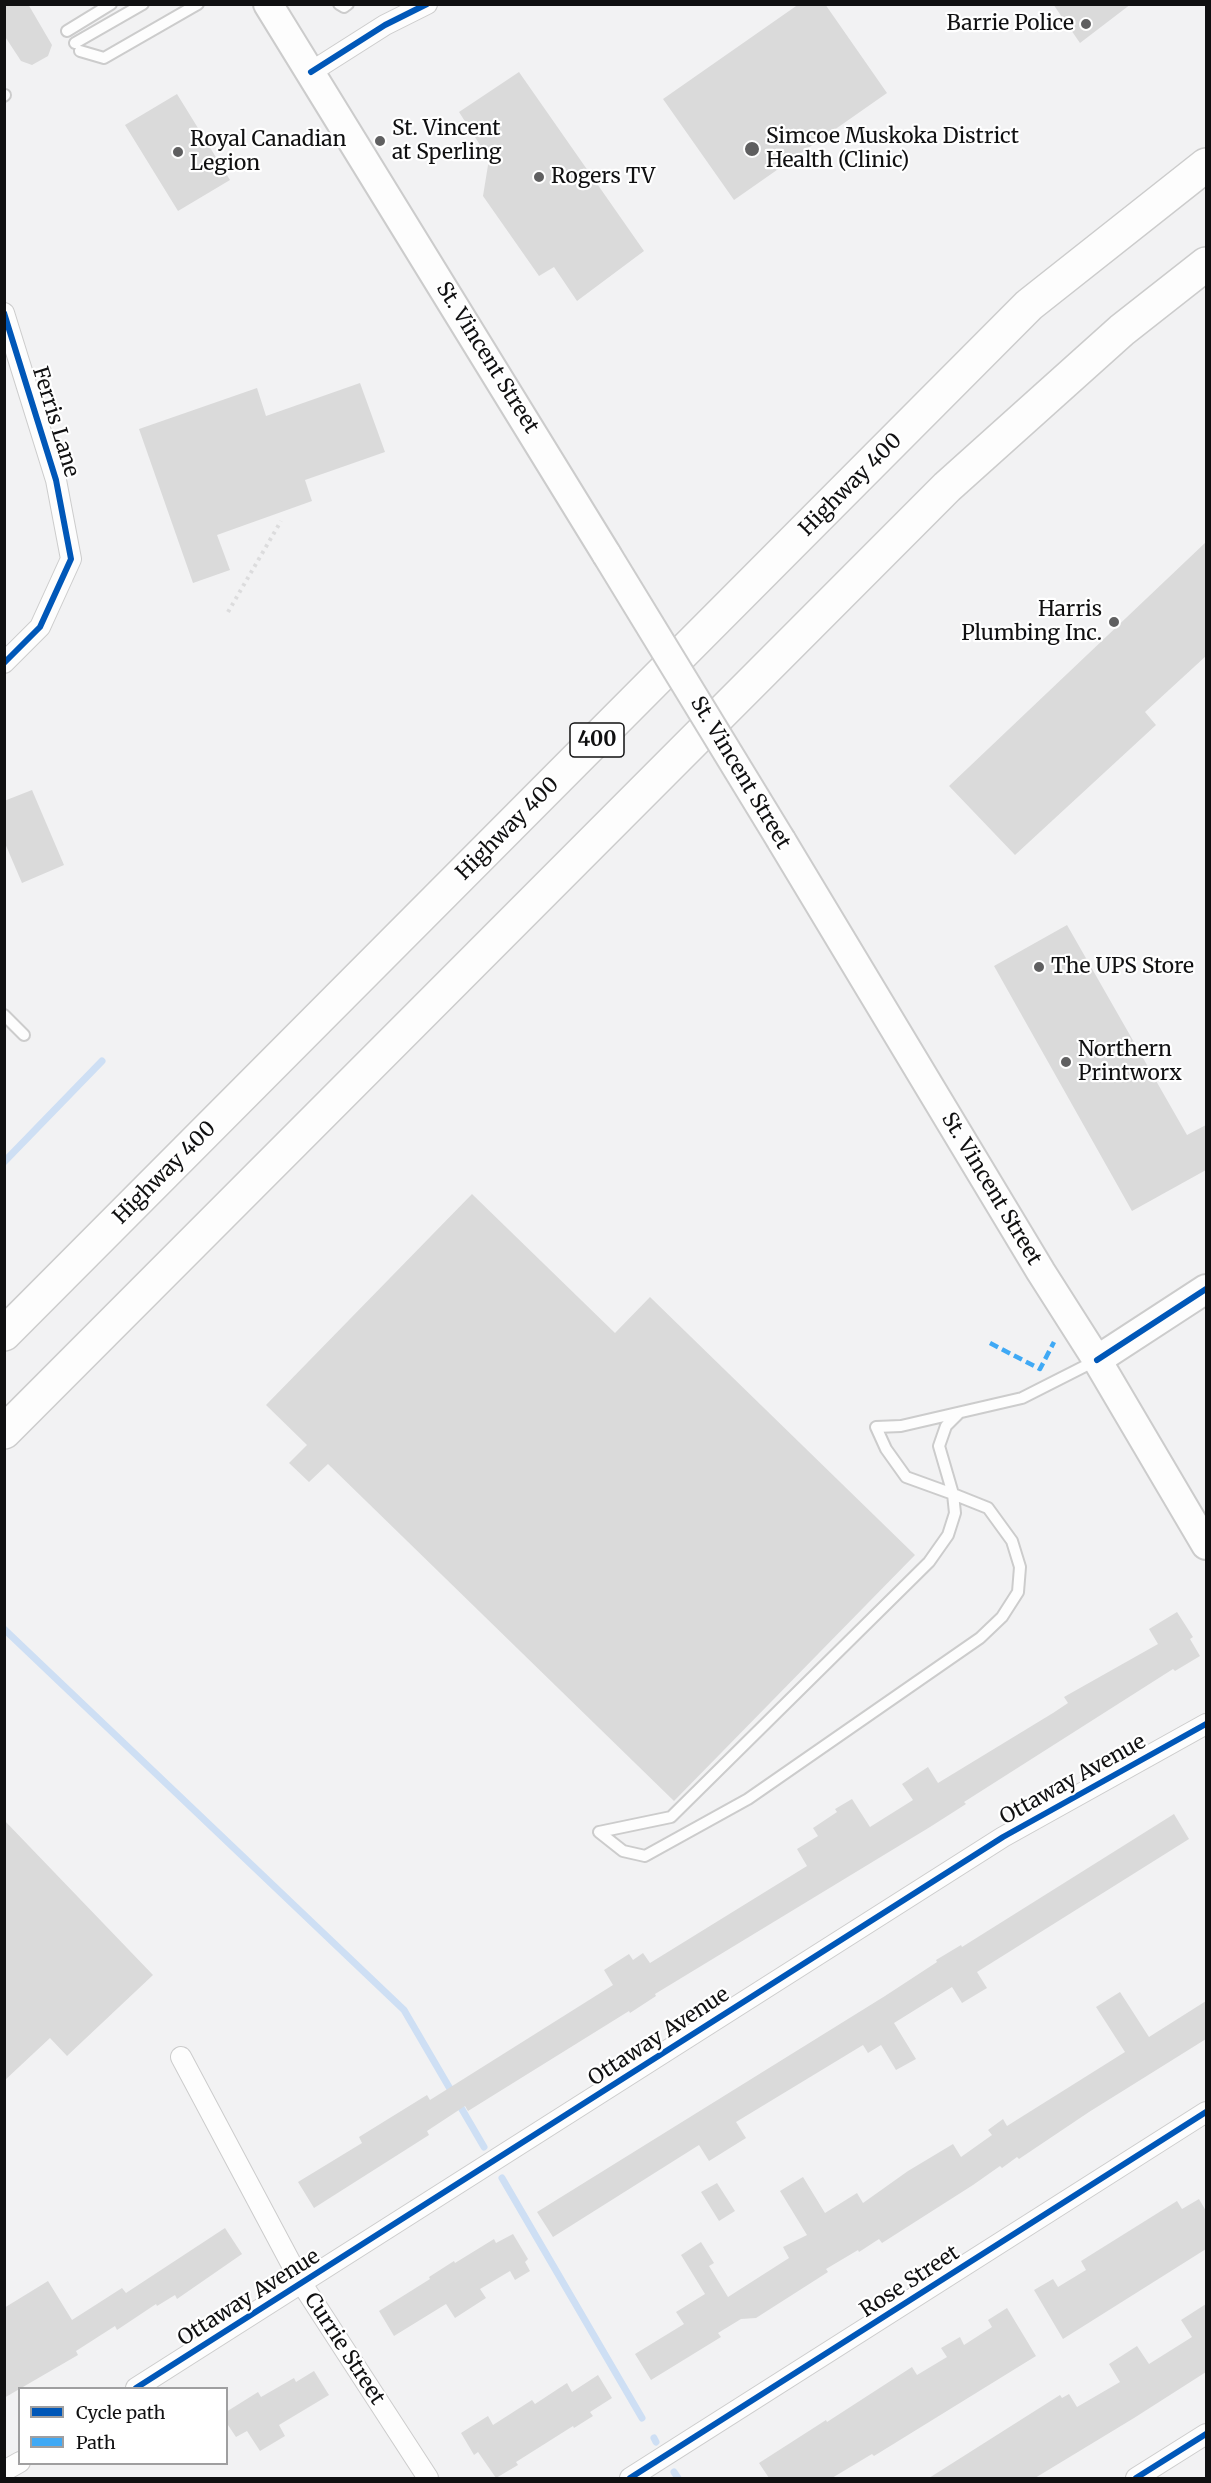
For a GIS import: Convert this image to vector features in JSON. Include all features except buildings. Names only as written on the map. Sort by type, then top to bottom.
[{"type":"highway","name":"Highway 400","points":[[4,1334],[1029,306],[1206,165]]},
{"type":"highway","points":[[4,1432],[947,487],[1122,330],[1206,264]]},
{"type":"main road","name":"St. Vincent Street","points":[[268,4],[781,840],[1041,1272],[1097,1360],[1206,1545]]},
{"type":"main road","points":[[1097,1360],[1206,1289]]},
{"type":"street","points":[[311,72],[386,25],[427,4]]},
{"type":"street","name":"Ferris Lane","points":[[4,313],[56,480],[71,559],[40,627],[4,663]]},
{"type":"street","name":"Ottaway Avenue","points":[[138,2387],[1003,1838],[1206,1724]]},
{"type":"street","name":"Currie Street","points":[[181,2058],[302,2284],[428,2478]]},
{"type":"street","name":"Rose Street","points":[[638,2476],[1206,2113]]},
{"type":"street","points":[[1136,2478],[1206,2434]]},
{"type":"street","points":[[4,2471],[18,2463]]},
{"type":"lane","points":[[67,30],[111,4]]},
{"type":"lane","points":[[143,4],[77,47],[104,58],[198,4]]},
{"type":"lane","points":[[339,4],[344,6],[348,4]]},
{"type":"lane","points":[[4,1015],[24,1035]]},
{"type":"lane","points":[[959,1413],[946,1426],[939,1446],[952,1494],[955,1513],[948,1535],[929,1562],[671,1817],[600,1832],[623,1851],[645,1856],[748,1798],[980,1638],[1002,1617],[1018,1592],[1020,1567],[1012,1541],[988,1508],[952,1494],[906,1477],[885,1449],[876,1427],[901,1426],[1022,1398],[1097,1360]]},
{"type":"path","points":[[228,612],[281,521]]},
{"type":"waterway","points":[[4,1162],[102,1061]]},
{"type":"waterway","points":[[4,1629],[404,2010],[484,2147]]},
{"type":"waterway","points":[[502,2178],[642,2418]]},
{"type":"waterway","points":[[654,2438],[656,2442]]},
{"type":"waterway","points":[[674,2472],[678,2478]]},
{"type":"marked path","points":[[990,1343],[1040,1369],[1054,1342]]},
{"type":"cycle path","points":[[311,72],[385,25],[427,4]]},
{"type":"cycle path","points":[[4,313],[56,480],[71,559],[40,627],[4,663]]},
{"type":"cycle path","points":[[1097,1360],[1206,1289]]},
{"type":"cycle path","points":[[138,2387],[1003,1837],[1206,1724]]},
{"type":"cycle path","points":[[630,2478],[1206,2112]]},
{"type":"cycle path","points":[[1136,2478],[1206,2434]]},
{"type":"place","name":"Barrie Police","points":[[1086,24]]},
{"type":"place","name":"St. Vincent at Sperling","points":[[380,141]]},
{"type":"place","name":"Simcoe Muskoka District Health (Clinic)","points":[[752,149]]},
{"type":"place","name":"Royal Canadian Legion","points":[[178,152]]},
{"type":"place","name":"Rogers TV","points":[[539,177]]},
{"type":"place","name":"Harris Plumbing Inc.","points":[[1114,622]]},
{"type":"place","name":"The UPS Store","points":[[1039,967]]},
{"type":"place","name":"Northern Printworx","points":[[1066,1062]]}]
